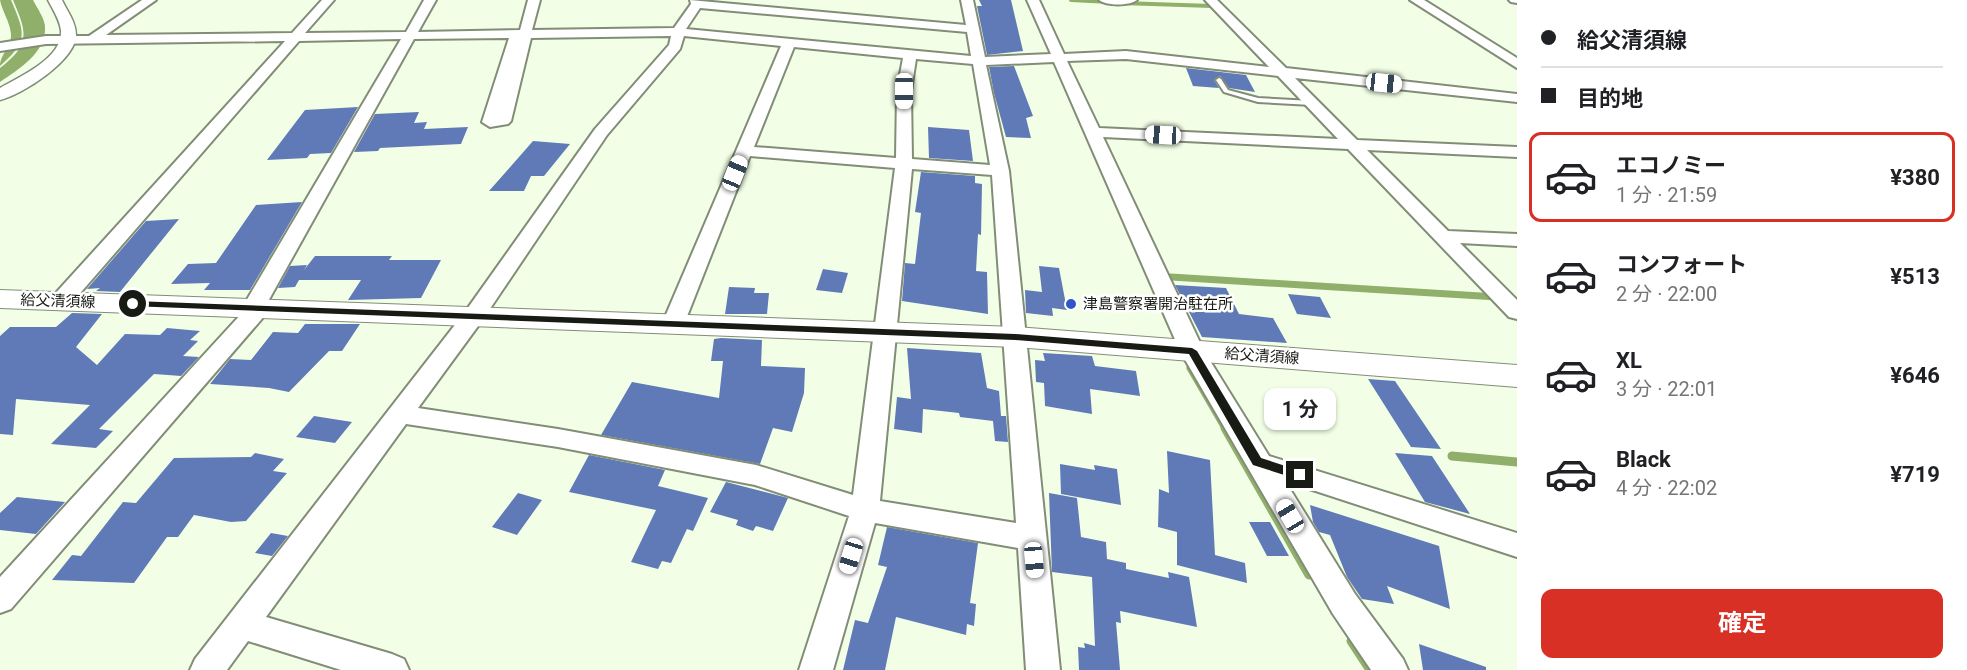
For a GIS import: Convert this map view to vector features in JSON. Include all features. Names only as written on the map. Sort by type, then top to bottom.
[{"type":"main road","name":"給父清須線","points":[[0,299],[1015,337],[1517,376]]},
{"type":"street","points":[[0,95],[45,67],[62,51],[68,40],[65,19],[55,0]]},
{"type":"street","points":[[91,40],[150,0]]},
{"type":"street","points":[[61,301],[328,0]]},
{"type":"street","points":[[0,599],[255,308],[430,0]]},
{"type":"street","points":[[525,0],[490,122],[503,121],[517,33],[534,0]]},
{"type":"street","points":[[967,0],[1000,171],[1043,670]]},
{"type":"street","points":[[1033,0],[1192,351],[1344,604],[1391,670]]},
{"type":"street","points":[[1105,0],[1131,0]]},
{"type":"street","points":[[1211,0],[1288,73],[1452,237],[1517,312]]},
{"type":"street","points":[[1220,0],[1288,73],[1312,103],[1360,145]]},
{"type":"street","points":[[1416,0],[1517,63]]},
{"type":"street","points":[[207,670],[473,317],[601,132],[675,46],[679,32],[697,2],[855,14],[971,29]]},
{"type":"street","points":[[2,47],[46,40],[296,34],[679,32],[978,61],[1126,55],[1517,98]]},
{"type":"street","points":[[673,324],[789,43]]},
{"type":"street","points":[[816,670],[865,510],[904,164],[904,91],[910,55]]},
{"type":"street","points":[[1092,132],[1517,152]]},
{"type":"street","points":[[744,151],[1000,171]]},
{"type":"street","points":[[1452,237],[1517,240]]},
{"type":"street","points":[[1452,237],[1517,292]]},
{"type":"street","points":[[399,414],[558,438],[756,475],[865,510],[1032,538]]},
{"type":"street","points":[[1257,462],[1517,544]]},
{"type":"street","points":[[241,624],[392,670]]},
{"type":"lane","points":[[1219,80],[1226,91],[1258,100],[1312,103]]},
{"type":"shaded area","points":[[0,0],[11,0],[22,36],[16,50],[0,66],[10,43],[11,34]]},
{"type":"shaded area","points":[[13,0],[33,0],[42,16],[45,26],[44,35],[37,52],[0,82],[0,68],[17,52],[23,37],[21,21]]},
{"type":"building","points":[[979,0],[1011,0],[1023,51],[987,55],[977,6],[982,6]]},
{"type":"building","points":[[1014,66],[1033,116],[1026,118],[1031,138],[1006,137],[994,93],[989,67]]},
{"type":"building","points":[[1186,68],[1246,75],[1255,92],[1229,88],[1220,76],[1214,80],[1219,88],[1193,86]]},
{"type":"building","points":[[358,107],[331,153],[310,154],[307,158],[267,160],[305,110]]},
{"type":"building","points":[[419,112],[414,123],[427,122],[424,129],[468,127],[461,144],[380,148],[378,151],[354,152],[375,114]]},
{"type":"building","points":[[928,127],[969,130],[973,161],[929,158]]},
{"type":"building","points":[[533,141],[570,144],[544,176],[531,176],[524,191],[489,191]]},
{"type":"building","points":[[921,172],[975,176],[975,183],[982,184],[981,235],[978,234],[976,271],[987,272],[988,314],[902,301],[905,263],[915,264],[921,213],[915,212]]},
{"type":"building","points":[[302,202],[250,290],[204,290],[210,283],[171,284],[188,264],[216,263],[256,205]]},
{"type":"building","points":[[179,219],[120,292],[96,291],[100,288],[87,289],[146,221]]},
{"type":"building","points":[[315,256],[392,256],[389,260],[441,260],[421,298],[348,300],[361,280],[299,280],[295,287],[278,288],[290,266],[307,265],[304,270]]},
{"type":"building","points":[[1039,266],[1059,268],[1067,310],[1052,308],[1053,316],[1026,313],[1025,290],[1042,292]]},
{"type":"building","points":[[823,269],[848,273],[842,293],[816,290]]},
{"type":"building","points":[[1175,285],[1226,288],[1239,314],[1273,318],[1287,343],[1202,337]]},
{"type":"building","points":[[729,287],[755,288],[754,293],[769,293],[767,314],[725,314]]},
{"type":"building","points":[[1288,294],[1320,297],[1331,318],[1297,314]]},
{"type":"building","points":[[72,313],[102,314],[76,347],[97,365],[125,334],[160,335],[167,328],[200,331],[190,340],[198,341],[183,356],[199,357],[181,376],[154,374],[99,429],[113,431],[96,448],[51,444],[90,405],[16,399],[13,435],[0,434],[0,336],[10,327],[56,327]]},
{"type":"building","points":[[305,324],[360,324],[342,351],[329,351],[289,392],[269,388],[210,384],[230,359],[251,360],[273,332],[298,333]]},
{"type":"building","points":[[714,339],[762,340],[761,366],[805,368],[804,393],[792,432],[773,428],[760,464],[601,435],[632,382],[719,398],[723,361],[711,361]]},
{"type":"building","points":[[907,348],[981,353],[987,388],[999,391],[1001,416],[1006,416],[1008,442],[995,441],[993,421],[960,417],[959,413],[923,409],[922,433],[894,429],[897,397],[911,399]]},
{"type":"building","points":[[1043,353],[1092,356],[1095,366],[1136,371],[1140,396],[1090,389],[1092,414],[1045,406],[1044,383],[1036,382],[1035,360],[1045,361]]},
{"type":"building","points":[[1368,379],[1395,381],[1441,449],[1411,447]]},
{"type":"building","points":[[314,416],[352,422],[335,443],[296,437]]},
{"type":"building","points":[[1167,451],[1210,460],[1215,555],[1245,563],[1247,583],[1177,565],[1177,532],[1158,527],[1159,489],[1169,493]]},
{"type":"building","points":[[255,453],[284,459],[273,471],[287,473],[246,521],[231,522],[194,515],[178,537],[167,537],[134,583],[52,580],[72,555],[81,556],[123,502],[136,503],[174,458],[251,457]]},
{"type":"building","points":[[1395,453],[1432,456],[1470,514],[1425,502]]},
{"type":"building","points":[[589,455],[665,470],[658,486],[708,498],[693,531],[687,529],[671,563],[662,561],[658,569],[631,562],[656,510],[569,492]]},
{"type":"building","points":[[1060,464],[1095,470],[1094,465],[1117,469],[1121,505],[1061,494]]},
{"type":"building","points":[[726,482],[788,498],[773,531],[756,526],[753,531],[736,525],[738,520],[710,512]]},
{"type":"building","points":[[518,493],[542,500],[517,535],[492,527]]},
{"type":"building","points":[[1049,493],[1077,498],[1081,537],[1106,542],[1107,559],[1126,563],[1126,569],[1169,578],[1168,572],[1189,577],[1197,627],[1120,611],[1121,623],[1116,622],[1120,670],[1079,670],[1078,647],[1085,648],[1084,643],[1095,646],[1092,577],[1052,572]]},
{"type":"building","points":[[17,497],[65,502],[36,534],[0,530],[0,513]]},
{"type":"building","points":[[1310,505],[1439,546],[1450,609],[1387,586],[1394,604],[1362,599],[1347,577],[1330,535],[1319,532],[1313,522]]},
{"type":"building","points":[[1249,522],[1270,522],[1289,556],[1267,556]]},
{"type":"building","points":[[887,527],[978,543],[970,603],[976,604],[974,626],[967,624],[966,635],[896,617],[885,670],[843,670],[855,620],[868,623],[887,567],[878,565]]},
{"type":"building","points":[[271,533],[288,536],[272,556],[255,553]]},
{"type":"building","points":[[1419,644],[1486,667],[1486,670],[1423,670]]},
{"type":"waterway","points":[[1071,0],[1110,2]]},
{"type":"waterway","points":[[1121,3],[1212,6]]},
{"type":"waterway","points":[[1171,277],[1497,297]]},
{"type":"waterway","points":[[1190,368],[1226,430]]},
{"type":"waterway","points":[[1225,428],[1309,575]]},
{"type":"waterway","points":[[1452,456],[1517,462]]},
{"type":"waterway","points":[[1351,641],[1370,670]]},
{"type":"place","name":"津島警察署開治駐在所","points":[[1071,304]]},
{"type":"route","points":[[133,304],[1015,337],[1192,351],[1257,462],[1300,475]]}]
